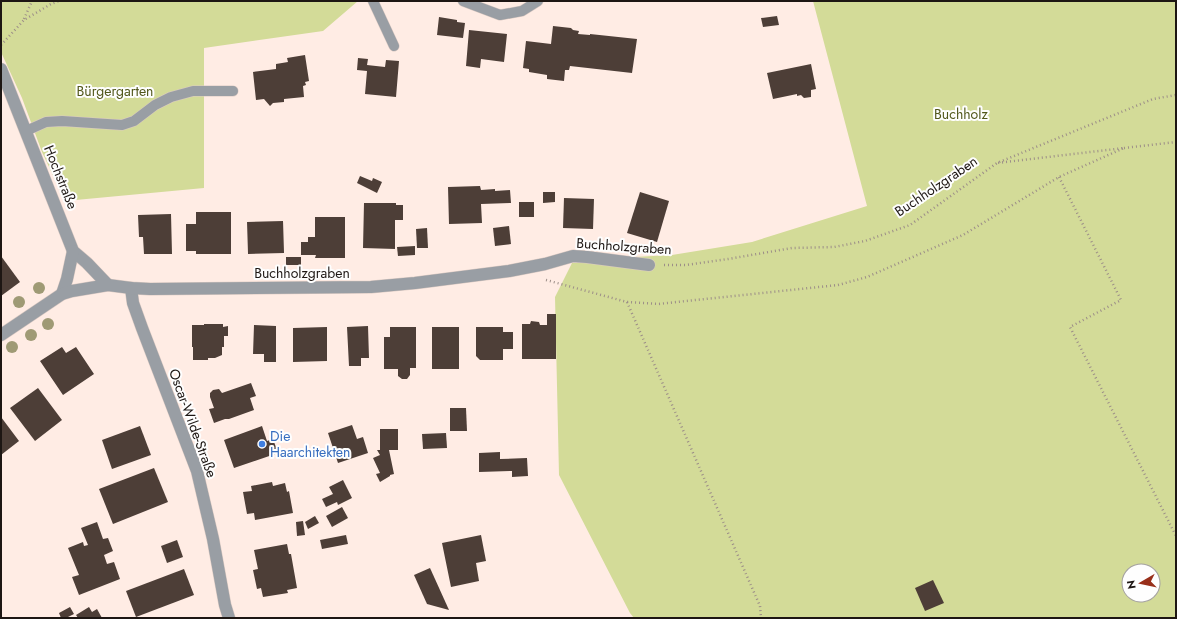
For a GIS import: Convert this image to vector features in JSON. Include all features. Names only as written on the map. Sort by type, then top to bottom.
[{"type":"street","name":"Hochstraße","points":[[1,69],[73,251],[108,285]]},
{"type":"street","points":[[1,335],[62,294],[73,251]]},
{"type":"street","name":"Buchholzgraben","points":[[62,294],[108,285],[131,288],[371,287],[416,283],[509,270],[545,264],[573,256],[587,256],[649,265]]},
{"type":"street","name":"Oscar-Wilde-Straße","points":[[131,288],[133,303],[142,328],[197,470],[213,538],[225,605],[229,618]]},
{"type":"lane","points":[[373,1],[394,46]]},
{"type":"lane","points":[[463,1],[500,15],[522,11],[538,1]]},
{"type":"lane","points":[[26,131],[46,122],[62,121],[122,125],[134,122],[155,105],[171,97],[192,91],[233,91]]},
{"type":"path","points":[[24,20],[32,1]]},
{"type":"path","points":[[1,45],[24,20],[59,1]]},
{"type":"path","name":"Buchholzgraben","points":[[649,265],[686,265],[792,248],[834,247],[865,241],[910,225],[998,163],[1153,99],[1176,96]]},
{"type":"path","points":[[998,163],[1176,142]]},
{"type":"path","points":[[539,278],[627,302],[658,304],[838,285],[867,276],[963,235],[1060,178],[1124,148]]},
{"type":"path","points":[[1060,178],[1121,300],[1070,327],[1176,536]]},
{"type":"path","points":[[627,302],[760,606],[761,618]]},
{"type":"green space","name":"Bürgergarten","points":[[1,1],[358,1],[323,31],[204,48],[204,188],[65,201],[42,152],[22,98],[1,52]]},
{"type":"green space","name":"Buchholz","points":[[813,1],[1176,1],[1176,618],[634,618],[630,613],[559,475],[555,297],[572,263],[615,258],[672,255],[752,242],[867,206]]},
{"type":"building","points":[[777,16],[779,25],[763,27],[761,18]]},
{"type":"building","points":[[439,17],[465,23],[463,38],[437,35]]},
{"type":"building","points":[[553,26],[571,28],[579,31],[578,34],[637,39],[632,73],[570,66],[569,70],[565,70],[564,81],[547,79],[547,75],[529,72],[529,69],[523,68],[526,41],[551,44]]},
{"type":"building","points":[[469,30],[507,34],[504,62],[481,59],[480,68],[466,66]]},
{"type":"building","points":[[305,55],[309,81],[305,82],[306,85],[303,86],[304,97],[284,99],[284,102],[273,103],[270,106],[264,99],[256,100],[253,72],[276,69],[276,64],[288,62],[287,58]]},
{"type":"building","points":[[358,58],[368,59],[367,65],[385,67],[386,60],[399,61],[396,97],[365,94],[367,71],[357,70]]},
{"type":"building","points":[[811,64],[816,89],[811,90],[811,97],[804,98],[801,95],[797,96],[797,94],[773,99],[767,73]]},
{"type":"building","points":[[360,176],[372,181],[373,178],[382,182],[377,193],[357,183]]},
{"type":"building","points":[[480,186],[481,190],[510,190],[511,203],[481,204],[482,223],[449,224],[448,187]]},
{"type":"building","points":[[543,192],[555,192],[555,202],[543,203]]},
{"type":"building","points":[[640,192],[669,201],[657,242],[627,233]]},
{"type":"building","points":[[564,198],[594,199],[593,229],[563,228]]},
{"type":"building","points":[[519,202],[534,202],[534,217],[519,217]]},
{"type":"building","points":[[364,203],[396,203],[396,205],[403,205],[403,220],[395,220],[395,249],[363,248]]},
{"type":"building","points":[[196,212],[231,212],[231,254],[196,254],[196,251],[186,251],[186,224],[196,224]]},
{"type":"building","points":[[171,214],[172,254],[144,254],[143,237],[139,237],[138,215]]},
{"type":"building","points":[[315,217],[345,217],[345,258],[315,258],[316,255],[301,255],[301,242],[308,242],[308,237],[315,237]]},
{"type":"building","points":[[283,221],[284,253],[248,254],[247,222]]},
{"type":"building","points":[[509,226],[511,244],[495,246],[493,228]]},
{"type":"building","points":[[427,228],[428,248],[417,248],[416,229]]},
{"type":"building","points":[[415,246],[415,255],[398,256],[397,247]]},
{"type":"building","points":[[1,256],[20,282],[1,296]]},
{"type":"building","points":[[286,257],[301,257],[301,265],[286,265]]},
{"type":"building","points":[[547,314],[556,314],[556,359],[522,359],[522,324],[530,324],[531,321],[539,322],[540,325],[547,325]]},
{"type":"building","points":[[223,324],[223,327],[228,326],[228,336],[224,336],[222,355],[215,358],[208,358],[208,360],[193,360],[192,325]]},
{"type":"building","points":[[254,325],[276,326],[276,362],[264,362],[264,354],[253,354]]},
{"type":"building","points":[[368,326],[369,358],[361,358],[361,366],[349,366],[347,327]]},
{"type":"building","points":[[327,327],[327,361],[293,362],[293,328]]},
{"type":"building","points":[[390,327],[416,327],[416,368],[410,368],[410,375],[407,379],[402,379],[398,376],[398,369],[384,369],[384,337],[390,337]]},
{"type":"building","points":[[432,327],[459,327],[459,369],[432,369]]},
{"type":"building","points":[[476,327],[503,327],[503,332],[513,332],[513,349],[503,349],[503,360],[480,360],[476,356]]},
{"type":"building","points":[[62,347],[66,353],[76,347],[94,374],[63,395],[40,361]]},
{"type":"building","points":[[251,383],[256,396],[250,398],[254,410],[214,423],[209,409],[214,408],[210,393],[213,390],[219,389],[222,393]]},
{"type":"building","points":[[38,388],[62,420],[35,441],[10,408]]},
{"type":"building","points":[[450,408],[466,408],[467,431],[450,431]]},
{"type":"building","points":[[1,417],[19,441],[1,455]]},
{"type":"building","points":[[352,425],[357,439],[363,437],[368,453],[338,463],[328,433]]},
{"type":"building","points":[[140,426],[151,455],[112,469],[102,440]]},
{"type":"building","points":[[262,426],[267,441],[273,439],[278,453],[234,468],[224,440]]},
{"type":"building","points":[[380,429],[398,429],[398,450],[389,450],[394,474],[380,482],[376,474],[380,473],[373,458],[380,455],[377,450],[380,450]]},
{"type":"building","points":[[446,433],[447,448],[423,449],[422,434]]},
{"type":"building","points":[[500,452],[500,459],[527,458],[528,476],[512,477],[512,471],[479,472],[479,453]]},
{"type":"building","points":[[154,468],[168,502],[113,524],[99,489]]},
{"type":"building","points":[[343,480],[352,498],[338,505],[337,502],[326,507],[322,499],[333,494],[329,487]]},
{"type":"building","points":[[272,482],[273,486],[285,483],[287,492],[289,491],[293,513],[255,520],[254,513],[247,514],[243,492],[252,491],[251,486]]},
{"type":"building","points":[[342,507],[348,518],[332,527],[326,516]]},
{"type":"building","points":[[315,516],[319,523],[308,529],[305,522]]},
{"type":"building","points":[[303,521],[305,535],[297,536],[296,522]]},
{"type":"building","points":[[97,522],[103,539],[108,538],[113,551],[104,555],[107,564],[114,562],[120,579],[79,595],[72,577],[79,575],[68,548],[83,542],[84,546],[88,545],[81,528]]},
{"type":"building","points":[[346,535],[348,544],[322,549],[320,540]]},
{"type":"building","points":[[481,535],[486,561],[476,563],[479,581],[451,587],[442,543]]},
{"type":"building","points":[[177,540],[183,557],[167,563],[161,546]]},
{"type":"building","points":[[287,544],[289,554],[291,554],[297,588],[287,590],[288,593],[263,597],[261,588],[257,589],[253,570],[258,569],[254,550]]},
{"type":"building","points":[[430,568],[449,610],[427,604],[414,575]]},
{"type":"building","points":[[184,569],[194,595],[136,617],[126,591]]},
{"type":"building","points":[[933,580],[944,603],[925,611],[915,588]]},
{"type":"building","points":[[70,607],[74,614],[68,617],[69,618],[61,618],[59,613]]},
{"type":"building","points":[[89,607],[92,612],[97,609],[102,618],[78,618],[76,615]]},
{"type":"place","name":"Die Haarchitekten","points":[[262,444]]}]
